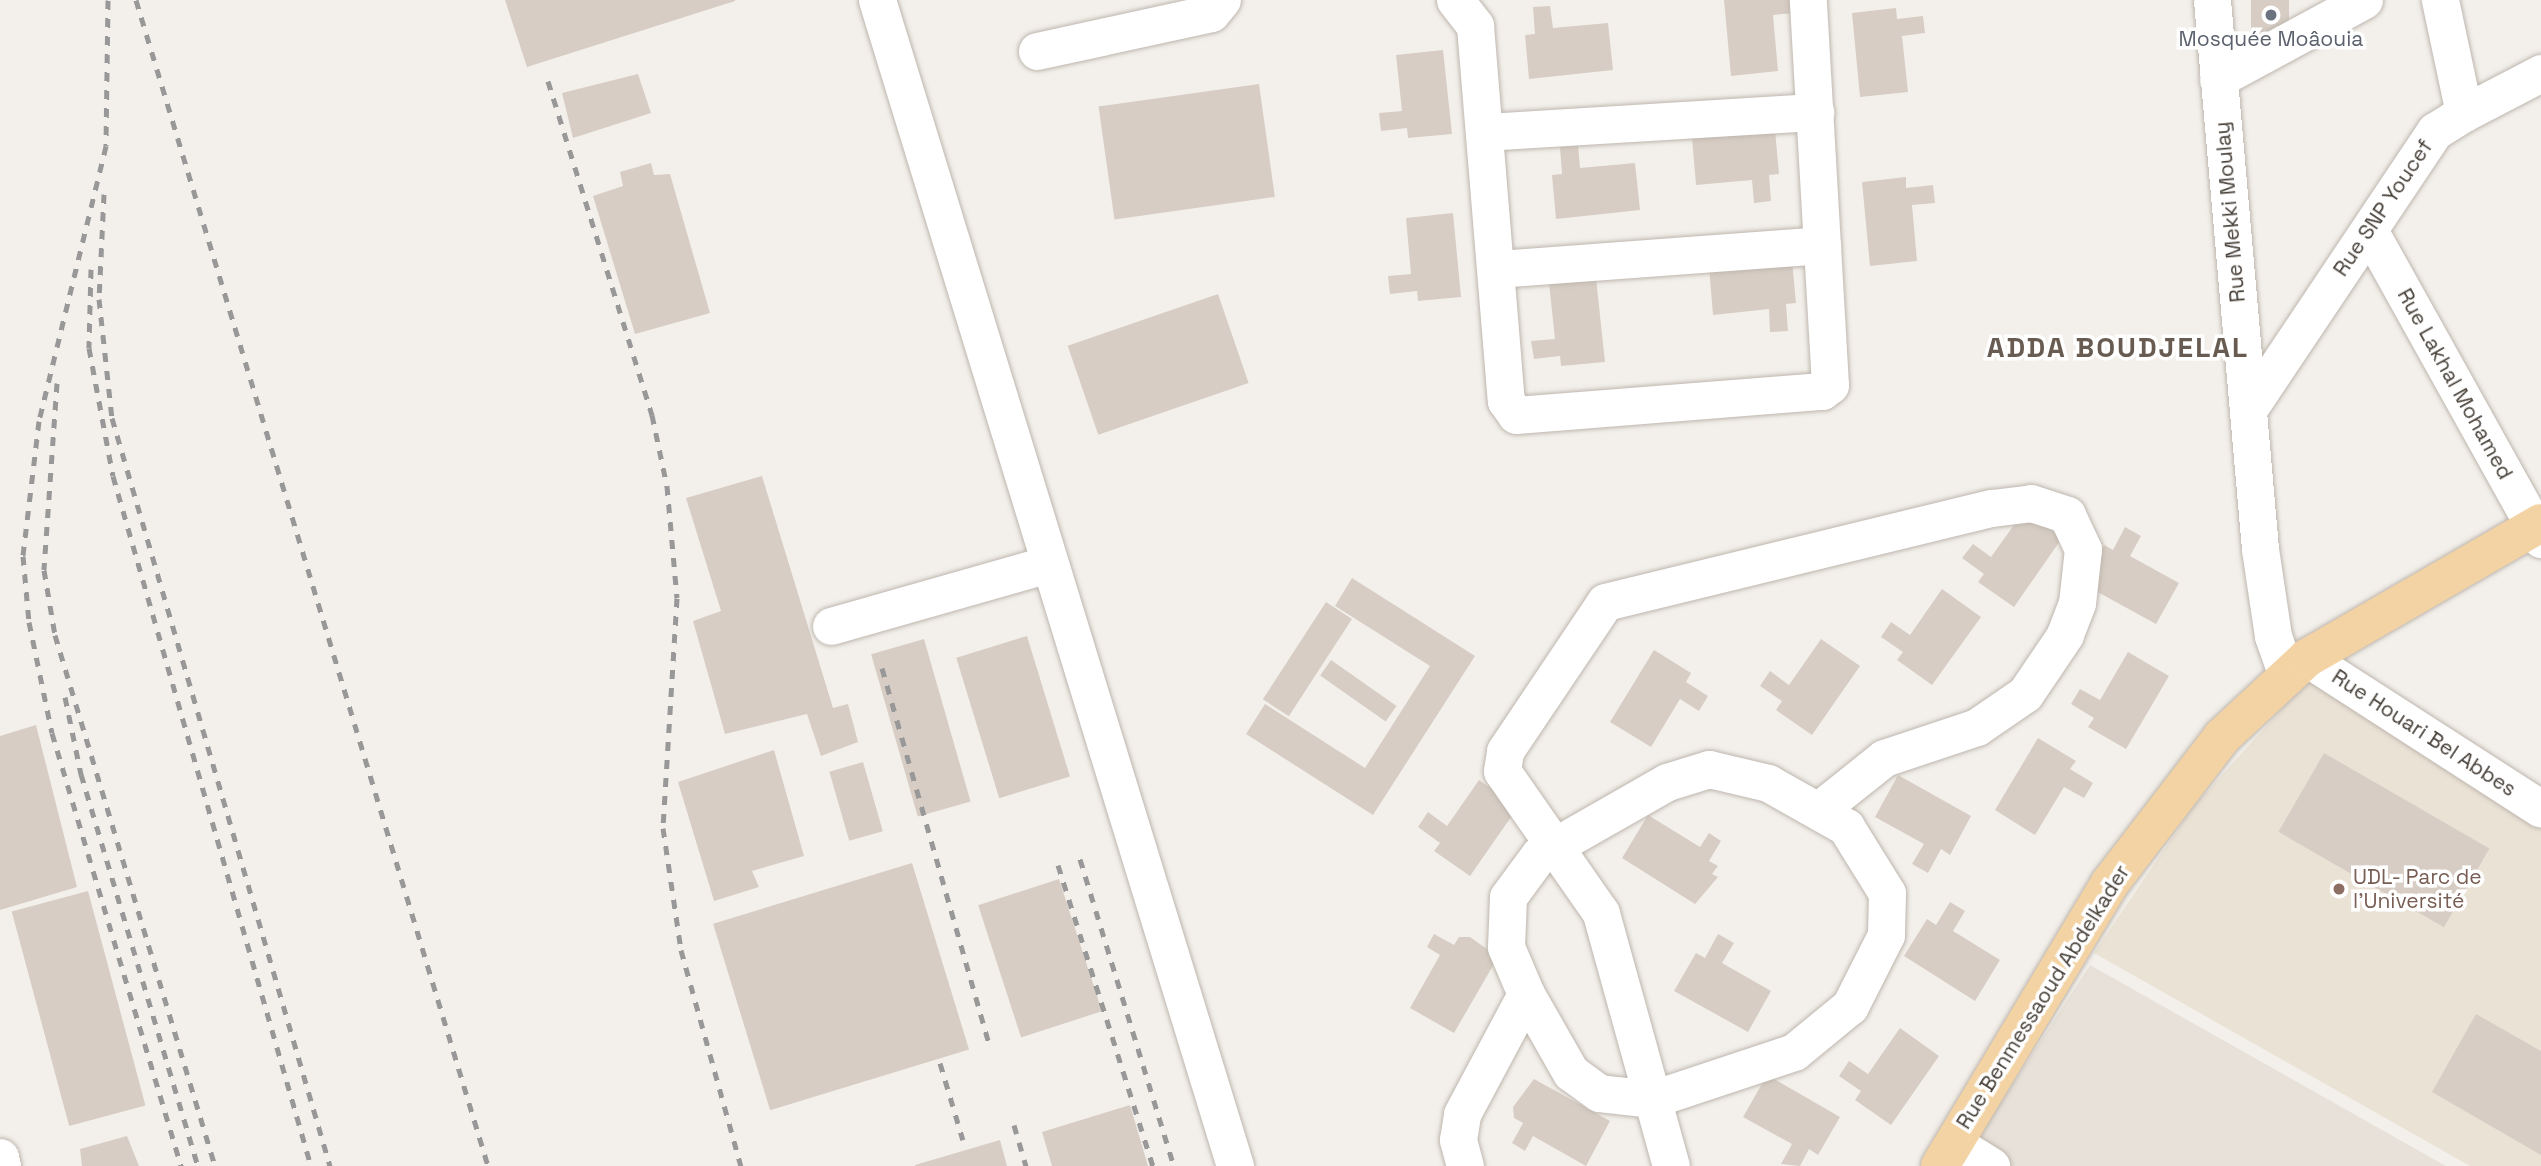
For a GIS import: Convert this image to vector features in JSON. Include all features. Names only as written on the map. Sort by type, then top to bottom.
[{"type":"main road","name":"Rue Benmessaoud Abdelkader","points":[[1947,1154],[2110,883],[2222,737],[2297,667],[2539,529]]},
{"type":"street","points":[[877,0],[1235,1166]]},
{"type":"street","points":[[1037,51],[1211,13],[1222,0]]},
{"type":"street","points":[[1455,0],[1475,26],[1507,405],[1516,415],[1822,391],[1831,376],[1808,0]]},
{"type":"street","name":"Rue Mekki Moulay","points":[[2212,0],[2260,549],[2273,636],[2297,667]]},
{"type":"street","points":[[2218,79],[2364,0]]},
{"type":"street","points":[[2440,0],[2464,113]]},
{"type":"street","name":"Rue SNP Youcef","points":[[2248,410],[2439,125],[2541,73]]},
{"type":"street","points":[[1485,132],[1815,112]]},
{"type":"street","name":"Rue Lakhal Mohamed","points":[[2369,230],[2539,529]]},
{"type":"street","points":[[1497,269],[1822,245]]},
{"type":"street","points":[[1671,1166],[1601,913],[1558,845],[1501,765],[1600,605],[1992,508],[2031,503],[2067,515],[2082,549],[2077,603],[2065,635],[2025,694],[1977,727],[1884,758],[1820,809]]},
{"type":"street","points":[[831,626],[1049,564]]},
{"type":"street","name":"Rue Houari Bel Abbes","points":[[2297,667],[2541,809]]},
{"type":"street","points":[[1709,769],[1768,783],[1820,809],[1846,827],[1890,902],[1884,942],[1858,994],[1839,1018],[1794,1052],[1653,1099],[1619,1098],[1577,1080],[1526,994],[1502,923],[1522,872],[1558,845],[1667,782],[1709,769]]},
{"type":"street","points":[[1465,1166],[1458,1140],[1462,1114],[1526,994]]},
{"type":"street","points":[[1947,1154],[1992,1166]]},
{"type":"street","points":[[0,1157],[2,1166]]},
{"type":"shaded area","name":"UDL- Parc de l'Université","points":[[2309,679],[2541,824],[2541,1166],[2470,1166],[2094,953],[2193,807]]},
{"type":"shaded area","points":[[2090,965],[2446,1166],[2010,1166],[1974,1144]]},
{"type":"building","points":[[505,0],[735,0],[735,1],[527,67]]},
{"type":"building","points":[[1724,0],[1794,0],[1795,13],[1773,15],[1778,71],[1731,76]]},
{"type":"building","name":"Mosquée Moâouia","points":[[2251,0],[2289,0],[2289,32],[2251,32]]},
{"type":"building","points":[[1550,6],[1553,28],[1608,23],[1613,70],[1529,79],[1525,35],[1535,34],[1533,7]]},
{"type":"building","points":[[1896,8],[1897,19],[1923,16],[1925,33],[1902,36],[1908,92],[1860,97],[1852,13]]},
{"type":"building","points":[[1443,50],[1452,134],[1408,138],[1407,128],[1381,131],[1379,113],[1402,111],[1396,55]]},
{"type":"building","points":[[638,74],[651,113],[573,138],[562,93]]},
{"type":"building","points":[[1259,84],[1275,197],[1114,219],[1099,107]]},
{"type":"building","points":[[1775,130],[1779,174],[1769,175],[1771,201],[1754,203],[1752,180],[1696,185],[1692,138]]},
{"type":"building","points":[[1578,146],[1580,168],[1635,163],[1640,210],[1556,219],[1552,175],[1562,174],[1560,147]]},
{"type":"building","points":[[651,163],[654,175],[670,174],[710,313],[635,334],[593,196],[623,186],[620,172]]},
{"type":"building","points":[[1906,177],[1906,188],[1933,185],[1935,203],[1912,205],[1917,261],[1870,266],[1862,182]]},
{"type":"building","points":[[1453,213],[1461,297],[1418,301],[1417,291],[1390,294],[1388,276],[1411,274],[1406,218]]},
{"type":"building","points":[[1792,260],[1796,303],[1786,304],[1788,331],[1770,332],[1769,309],[1713,315],[1709,267]]},
{"type":"building","points":[[1596,278],[1605,362],[1561,366],[1560,356],[1534,359],[1531,341],[1555,339],[1549,283]]},
{"type":"building","points":[[1218,294],[1249,383],[1098,435],[1068,346]]},
{"type":"building","points":[[762,476],[833,708],[848,704],[858,742],[821,756],[807,714],[725,734],[693,621],[721,611],[686,498]]},
{"type":"building","points":[[2024,511],[2062,538],[2014,607],[1978,582],[1984,574],[1962,558],[1973,544],[1991,557]]},
{"type":"building","points":[[2125,527],[2141,536],[2130,556],[2179,583],[2156,624],[2083,584],[2104,545],[2113,550]]},
{"type":"building","points":[[1352,578],[1475,656],[1373,815],[1246,734],[1265,704],[1365,768],[1430,666],[1335,606]]},
{"type":"building","points":[[1942,589],[1981,617],[1932,685],[1897,660],[1903,652],[1881,637],[1891,622],[1910,635]]},
{"type":"building","points":[[1326,602],[1352,619],[1289,716],[1263,699]]},
{"type":"building","points":[[1027,636],[1070,777],[999,798],[956,658]]},
{"type":"building","points":[[924,639],[971,801],[918,817],[871,654]]},
{"type":"building","points":[[1821,639],[1860,666],[1812,735],[1776,710],[1782,701],[1760,686],[1770,671],[1789,685]]},
{"type":"building","points":[[1654,650],[1691,673],[1686,682],[1708,696],[1699,711],[1680,699],[1651,747],[1610,722]]},
{"type":"building","points":[[2128,652],[2169,676],[2126,749],[2088,727],[2094,718],[2071,704],[2080,689],[2100,700]]},
{"type":"building","points":[[1331,660],[1397,706],[1386,721],[1320,676]]},
{"type":"building","points":[[36,725],[77,887],[0,910],[0,736]]},
{"type":"building","points":[[2038,738],[2076,761],[2070,769],[2093,783],[2084,798],[2064,787],[2035,835],[1995,810]]},
{"type":"building","points":[[774,750],[804,856],[752,871],[759,887],[714,901],[678,782]]},
{"type":"building","points":[[2324,753],[2489,848],[2444,927],[2278,832]]},
{"type":"building","points":[[863,762],[883,831],[849,841],[829,772]]},
{"type":"building","points":[[1898,775],[1971,816],[1950,855],[1941,849],[1928,873],[1912,864],[1924,844],[1875,817]]},
{"type":"building","points":[[1479,780],[1518,807],[1470,876],[1434,851],[1440,843],[1418,827],[1428,812],[1447,826]]},
{"type":"building","points":[[1648,815],[1700,847],[1709,833],[1721,841],[1709,861],[1718,866],[1712,874],[1718,877],[1695,904],[1622,858]]},
{"type":"building","points":[[912,863],[969,1049],[770,1110],[713,924]]},
{"type":"building","points":[[1059,879],[1102,1011],[1021,1037],[978,905]]},
{"type":"building","points":[[88,891],[145,1105],[69,1126],[12,911]]},
{"type":"building","points":[[1950,902],[1965,911],[1953,931],[2000,960],[1975,1001],[1904,956],[1927,919],[1936,925]]},
{"type":"building","points":[[1434,934],[1454,945],[1459,937],[1470,937],[1498,957],[1454,1033],[1410,1008],[1440,955],[1427,947]]},
{"type":"building","points":[[1718,934],[1734,943],[1722,963],[1771,991],[1748,1032],[1674,991],[1696,953],[1705,958]]},
{"type":"building","points":[[2476,1014],[2541,1051],[2541,1155],[2432,1092]]},
{"type":"building","points":[[1900,1028],[1939,1056],[1891,1125],[1855,1100],[1861,1091],[1839,1076],[1849,1061],[1868,1074]]},
{"type":"building","points":[[1767,1075],[1840,1117],[1818,1155],[1809,1149],[1800,1166],[1781,1164],[1792,1144],[1743,1117]]},
{"type":"building","points":[[1534,1079],[1610,1121],[1586,1166],[1533,1136],[1525,1151],[1512,1143],[1523,1123],[1514,1118],[1513,1107]]},
{"type":"building","points":[[1130,1105],[1148,1166],[1052,1166],[1042,1132]]},
{"type":"building","points":[[127,1136],[139,1166],[82,1166],[80,1149]]},
{"type":"building","points":[[1000,1140],[1007,1166],[915,1166],[915,1165]]},
{"type":"railway","points":[[108,0],[106,146],[39,421],[23,556],[29,622],[52,733],[181,1166]]},
{"type":"railway","points":[[136,0],[488,1166]]},
{"type":"railway","points":[[548,81],[652,415],[667,486],[677,598],[663,828],[681,950],[741,1166]]},
{"type":"railway","points":[[104,194],[99,299],[112,418],[330,1166]]},
{"type":"railway","points":[[91,269],[89,348],[113,476],[311,1166]]},
{"type":"railway","points":[[57,383],[44,570],[55,635],[215,1166]]},
{"type":"railway","points":[[882,668],[990,1048]]},
{"type":"railway","points":[[65,697],[81,774],[198,1166]]},
{"type":"railway","points":[[1080,859],[1174,1166]]},
{"type":"railway","points":[[1058,865],[1153,1166]]},
{"type":"railway","points":[[940,1063],[963,1140]]},
{"type":"railway","points":[[1014,1125],[1026,1166]]},
{"type":"place","name":"Mosquée Moâouia","points":[[2271,15]]},
{"type":"place","name":"UDL- Parc de l'Université","points":[[2339,889]]},
{"type":"district","name":"ADDA BOUDJELAL","points":[[2118,347]]}]
